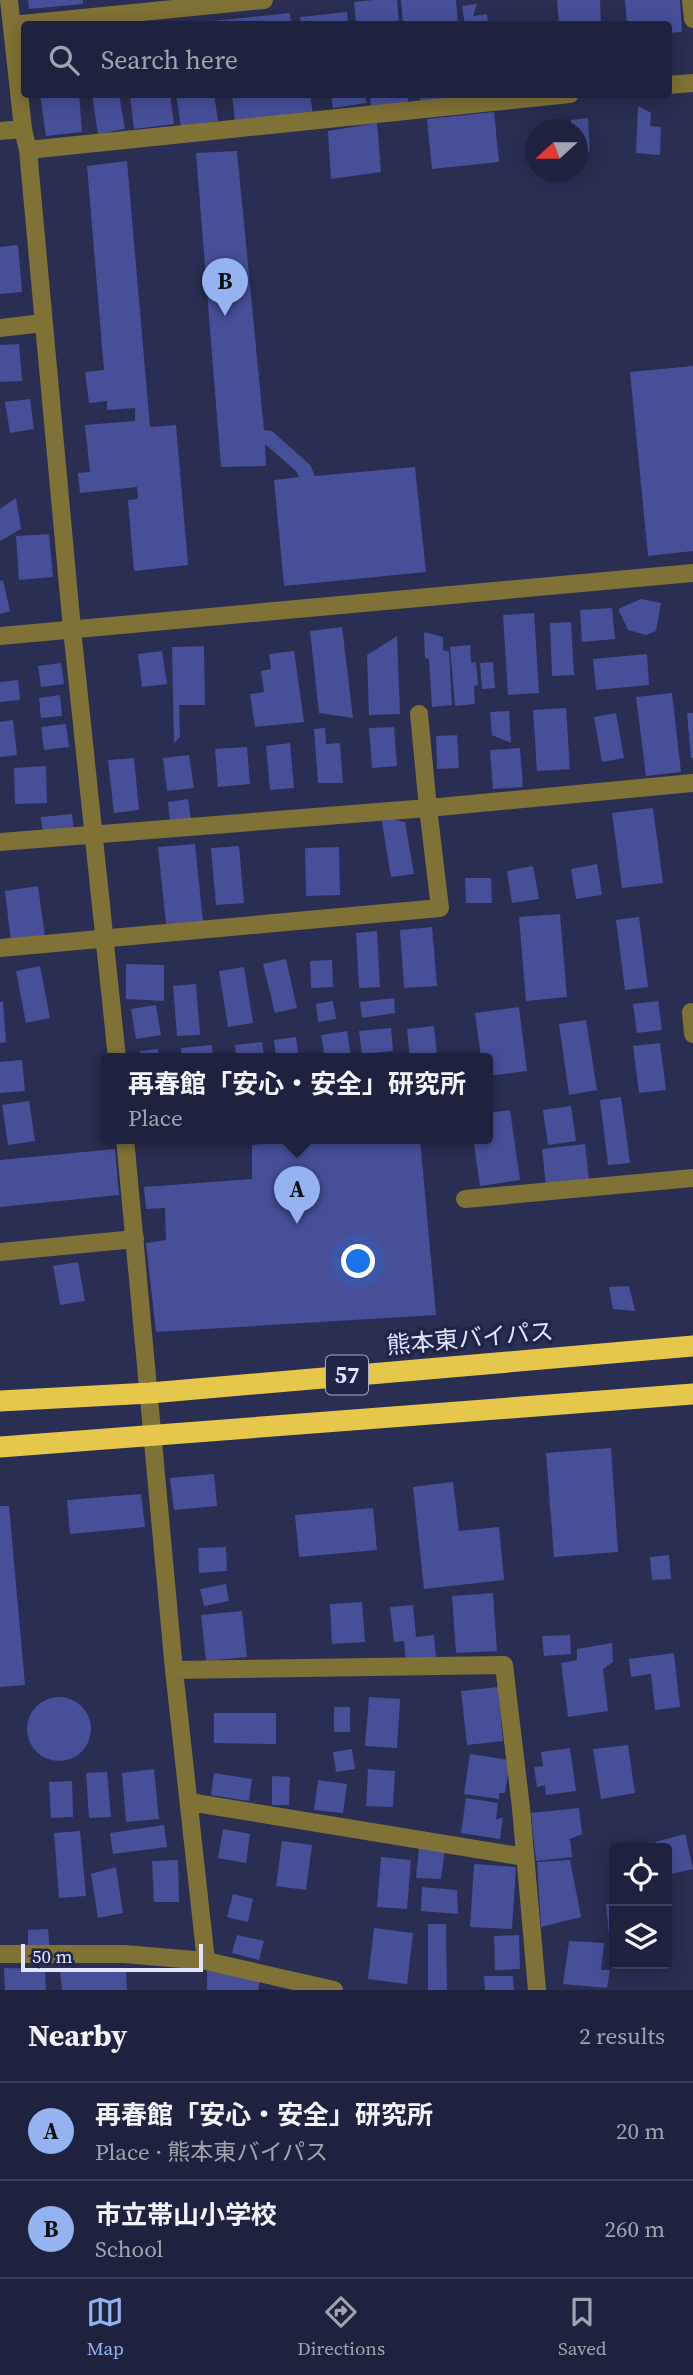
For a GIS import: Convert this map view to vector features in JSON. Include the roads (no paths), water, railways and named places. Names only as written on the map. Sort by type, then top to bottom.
[{"type":"highway","name":"熊本東バイパス","points":[[0,1401],[150,1393],[693,1346]]},
{"type":"highway","name":"57","points":[[0,1447],[693,1394]]},
{"type":"street","points":[[9,0],[23,129],[28,150],[72,629],[117,1053]]},
{"type":"street","points":[[52,21],[264,0]]},
{"type":"street","points":[[691,0],[693,19]]},
{"type":"street","points":[[12,25],[21,24]]},
{"type":"street","points":[[672,85],[693,83]]},
{"type":"street","points":[[28,150],[531,98]]},
{"type":"street","points":[[0,131],[23,129]]},
{"type":"street","points":[[0,328],[43,323]]},
{"type":"street","points":[[0,636],[693,573]]},
{"type":"street","points":[[0,948],[440,908],[419,714]]},
{"type":"street","points":[[0,842],[428,808],[693,783]]},
{"type":"street","points":[[691,1012],[693,1034]]},
{"type":"street","points":[[126,1144],[174,1670],[206,1961]]},
{"type":"street","points":[[465,1199],[693,1178]]},
{"type":"street","points":[[0,1252],[135,1239]]},
{"type":"street","points":[[174,1670],[504,1665],[537,1990]]},
{"type":"street","points":[[189,1802],[525,1857]]},
{"type":"street","points":[[0,1954],[124,1954],[206,1961],[334,1990]]},
{"type":"place","name":"市立帯山小学校","points":[[225,316]]},
{"type":"place","name":"再春館「安心・安全」研究所","points":[[297,1224]]}]
